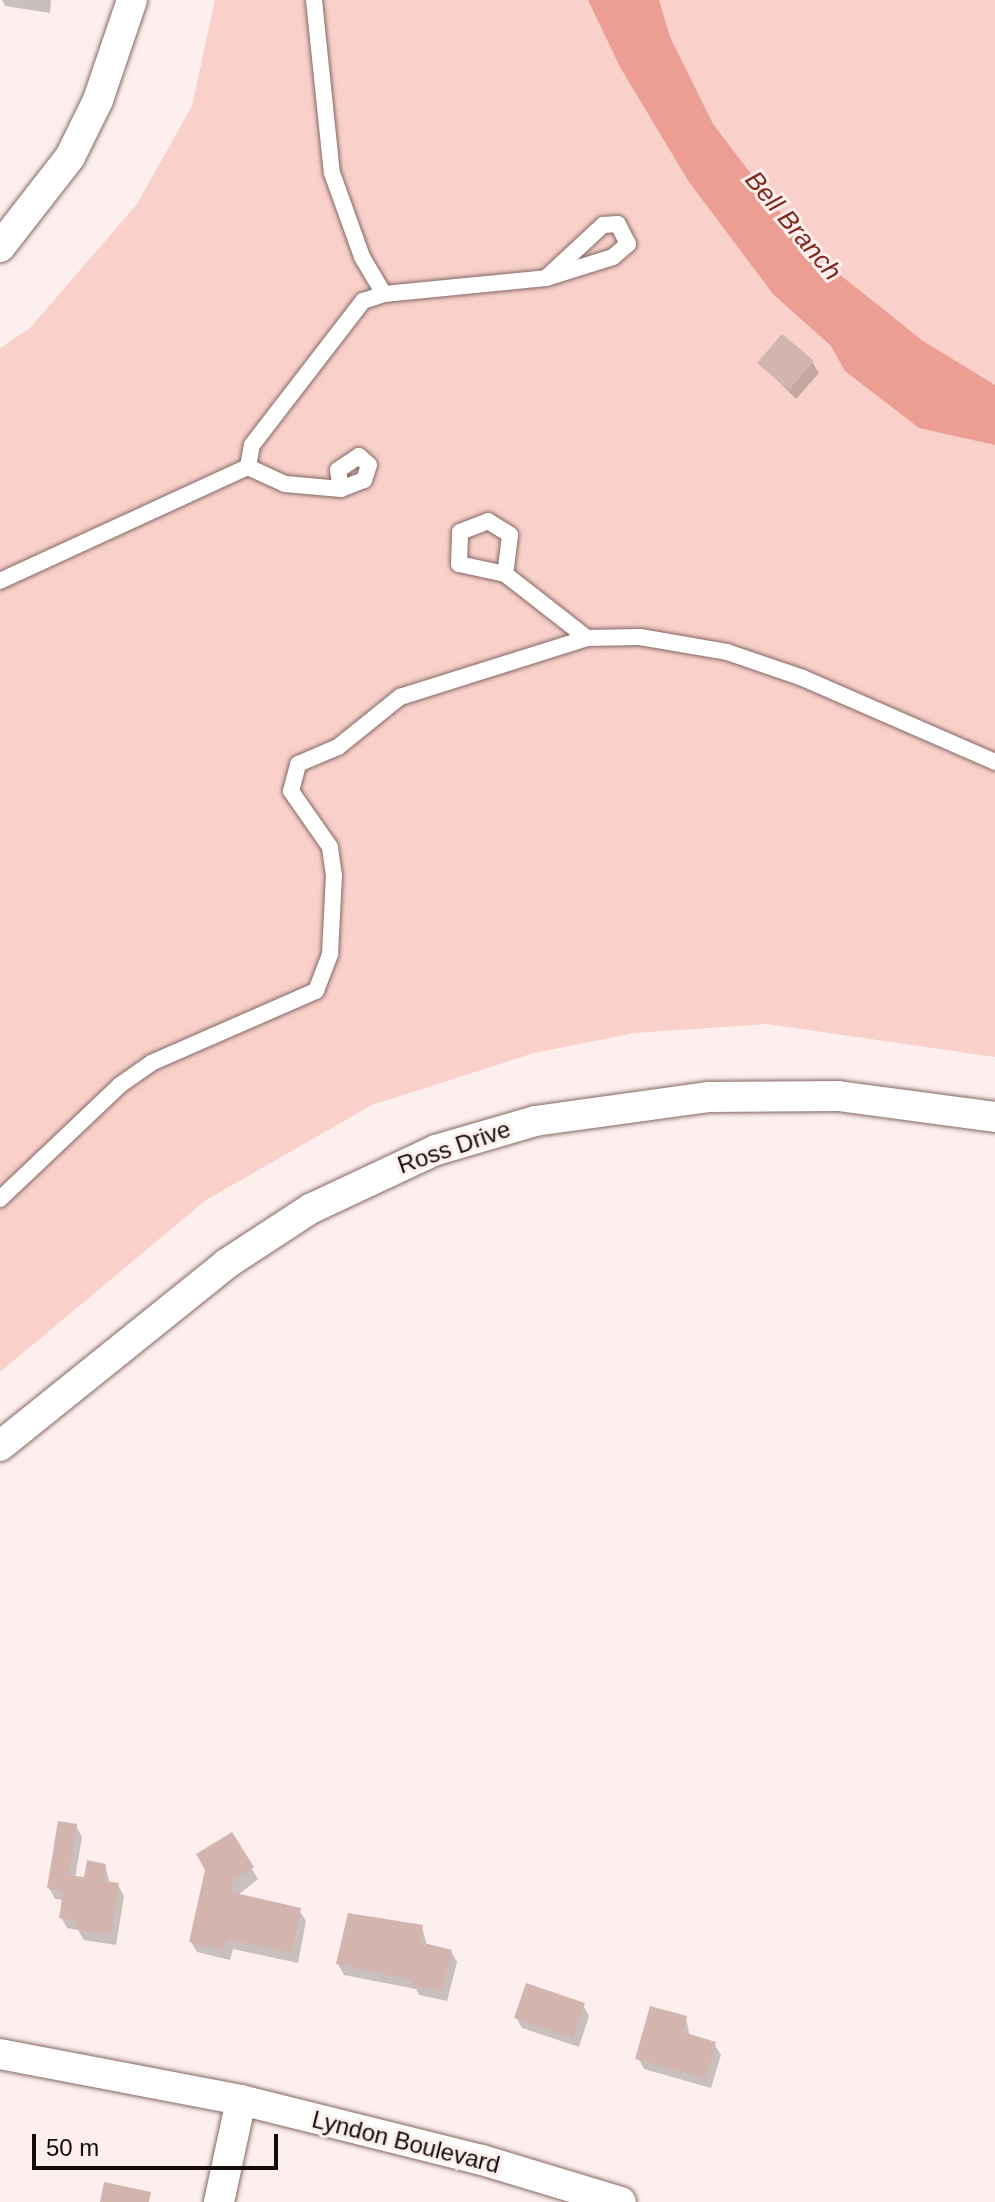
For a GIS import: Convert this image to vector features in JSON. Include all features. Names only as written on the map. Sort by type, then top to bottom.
[{"type":"street","points":[[0,247],[70,157],[98,100],[132,0]]},
{"type":"street","name":"Ross Drive","points":[[0,1446],[226,1264],[310,1209],[436,1150],[535,1121],[709,1097],[838,1096],[995,1117]]},
{"type":"street","name":"Lyndon Boulevard","points":[[0,2054],[241,2100],[482,2160],[621,2202]]},
{"type":"street","points":[[219,2202],[241,2100]]},
{"type":"lane","points":[[314,0],[332,173],[362,257],[384,294]]},
{"type":"lane","points":[[248,467],[252,445],[363,301],[384,294],[546,278],[613,257],[628,244],[618,224],[603,225],[546,278]]},
{"type":"lane","points":[[0,581],[248,467],[285,484],[341,489]]},
{"type":"lane","points":[[505,574],[587,638]]},
{"type":"lane","points":[[0,1199],[120,1085],[151,1063],[316,991],[330,954],[334,876],[330,847],[291,791],[298,764],[338,747],[400,697],[587,638],[640,637],[727,652],[902,718],[995,762]]},
{"type":"shaded area","points":[[215,0],[995,0],[995,1057],[767,1024],[634,1033],[534,1053],[372,1105],[206,1200],[0,1372],[0,348],[30,328],[137,204],[192,106]]},
{"type":"shaded area","name":"Bell Branch","points":[[588,0],[659,0],[670,37],[713,124],[809,250],[923,341],[995,385],[995,445],[919,428],[845,371],[831,346],[773,294],[689,182],[620,67]]},
{"type":"building","points":[[782,334],[814,361],[789,390],[757,363]]},
{"type":"building","points":[[58,1821],[77,1824],[69,1875],[84,1877],[87,1860],[106,1864],[103,1881],[119,1883],[111,1935],[76,1929],[77,1921],[59,1918],[63,1891],[47,1888]]},
{"type":"building","points":[[232,1832],[254,1867],[233,1880],[231,1892],[301,1908],[292,1953],[228,1939],[224,1951],[189,1942],[205,1870],[196,1854]]},
{"type":"building","points":[[348,1913],[423,1925],[420,1942],[452,1950],[442,1992],[411,1985],[412,1980],[336,1964]]},
{"type":"building","points":[[526,1983],[585,2003],[573,2038],[514,2018]]},
{"type":"building","points":[[650,2006],[687,2016],[683,2032],[716,2042],[706,2078],[635,2059]]},
{"type":"building","points":[[104,2182],[151,2192],[149,2202],[100,2202]]}]
